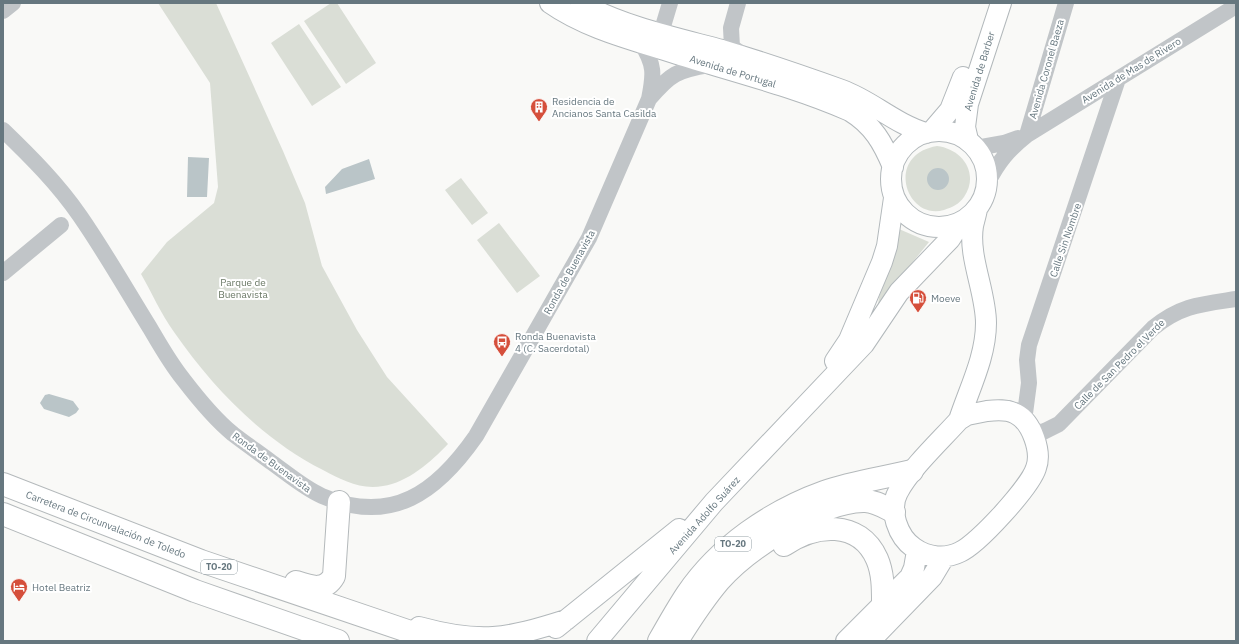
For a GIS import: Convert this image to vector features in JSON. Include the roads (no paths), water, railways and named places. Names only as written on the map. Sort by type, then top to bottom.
[{"type":"highway","name":"TO-20","points":[[659,641],[686,594],[696,581],[733,544],[752,529],[795,505],[824,492],[912,471]]},
{"type":"highway","name":"Carretera de Circunvalación de Toledo","points":[[3,484],[208,563],[437,641]]},
{"type":"highway","name":"TO-20","points":[[677,641],[720,580],[741,560],[767,540],[807,517],[842,504],[862,500],[871,501],[894,512]]},
{"type":"highway","points":[[163,546],[188,546],[308,585],[322,587],[330,583],[336,568],[339,502]]},
{"type":"highway","points":[[3,514],[195,591],[338,641]]},
{"type":"highway","points":[[690,621],[739,577],[792,540],[813,532],[834,528],[847,531],[859,537],[874,553],[881,574],[883,602]]},
{"type":"main road","name":"Avenida de Portugal","points":[[550,3],[569,16],[641,43],[709,65],[760,79],[850,111],[868,124],[877,135],[893,167]]},
{"type":"main road","name":"Avenida de Portugal","points":[[581,3],[611,17],[748,58],[858,97],[922,130]]},
{"type":"main road","name":"Avenida de Barber","points":[[922,130],[946,116],[952,106],[986,3]]},
{"type":"main road","name":"Avenida de Barber","points":[[972,144],[965,127],[968,104],[1001,3]]},
{"type":"main road","points":[[959,420],[975,376],[983,345],[986,324],[985,305],[978,275],[972,228],[978,209],[984,197],[987,184],[987,171],[983,159],[972,144],[951,132],[922,130],[905,145],[897,155],[893,167],[892,187],[894,198],[907,216],[944,233],[962,249],[978,275]]},
{"type":"main road","name":"Avenida Adolfo Suárez","points":[[815,394],[849,340],[882,262],[888,246],[894,198]]},
{"type":"main road","points":[[944,233],[950,227],[961,222],[978,209]]},
{"type":"main road","name":"Avenida Adolfo Suárez","points":[[597,641],[714,502],[864,344],[899,292],[944,233]]},
{"type":"main road","points":[[975,376],[977,395],[986,411]]},
{"type":"main road","points":[[986,411],[1005,411],[1016,414],[1027,426],[1038,458],[1036,468],[1027,485],[983,535],[968,549],[944,557],[927,555],[910,546],[898,530],[894,512],[897,493],[912,471],[959,420],[967,415],[986,411]]},
{"type":"main road","points":[[540,641],[714,502]]},
{"type":"main road","points":[[846,641],[883,602],[910,577],[914,568],[917,550]]},
{"type":"main road","points":[[870,641],[932,577],[944,557]]},
{"type":"main road","points":[[334,605],[441,633],[474,638],[505,637],[566,620]]},
{"type":"street","points":[[3,11],[13,3]]},
{"type":"street","points":[[661,33],[670,3]]},
{"type":"street","points":[[738,3],[731,28],[732,47],[748,58]]},
{"type":"street","name":"Avenida Coronel Baeza","points":[[1027,135],[1066,3]]},
{"type":"street","name":"Avenida de Mas de Rivero","points":[[987,184],[995,167],[1008,150],[1027,135],[1236,6]]},
{"type":"street","points":[[704,46],[721,37],[731,28]]},
{"type":"street","name":"Ronda de Buenavista","points":[[3,130],[49,176],[79,215],[100,246],[166,354],[192,390],[232,433],[306,487],[339,502],[371,506],[397,504],[425,491],[459,460],[476,436],[589,238],[649,100],[653,80],[653,68],[649,56],[641,43]]},
{"type":"street","name":"Ronda de Buenavista","points":[[649,100],[669,77],[682,70],[709,65]]},
{"type":"street","name":"Calle Sin Nombre","points":[[1027,426],[1029,383],[1027,360],[1029,345],[1118,79]]},
{"type":"street","name":"Avenida de Mas de Rivero","points":[[972,144],[1004,143],[1027,135]]},
{"type":"street","points":[[3,273],[61,225]]},
{"type":"street","name":"Calle de San Pedro el Verde","points":[[1027,426],[1043,432],[1058,424],[1153,328],[1166,317],[1192,305],[1236,299]]},
{"type":"place","name":"Residencia de Ancianos Santa Casilda","points":[[539,122]]},
{"type":"place","name":"Moeve","points":[[918,313]]},
{"type":"place","name":"Ronda Buenavista 4 (C. Sacerdotal)","points":[[502,357]]},
{"type":"place","name":"Hotel Beatriz","points":[[19,602]]},
{"type":"park label","name":"Parque de Buenavista","points":[[243,288]]}]
